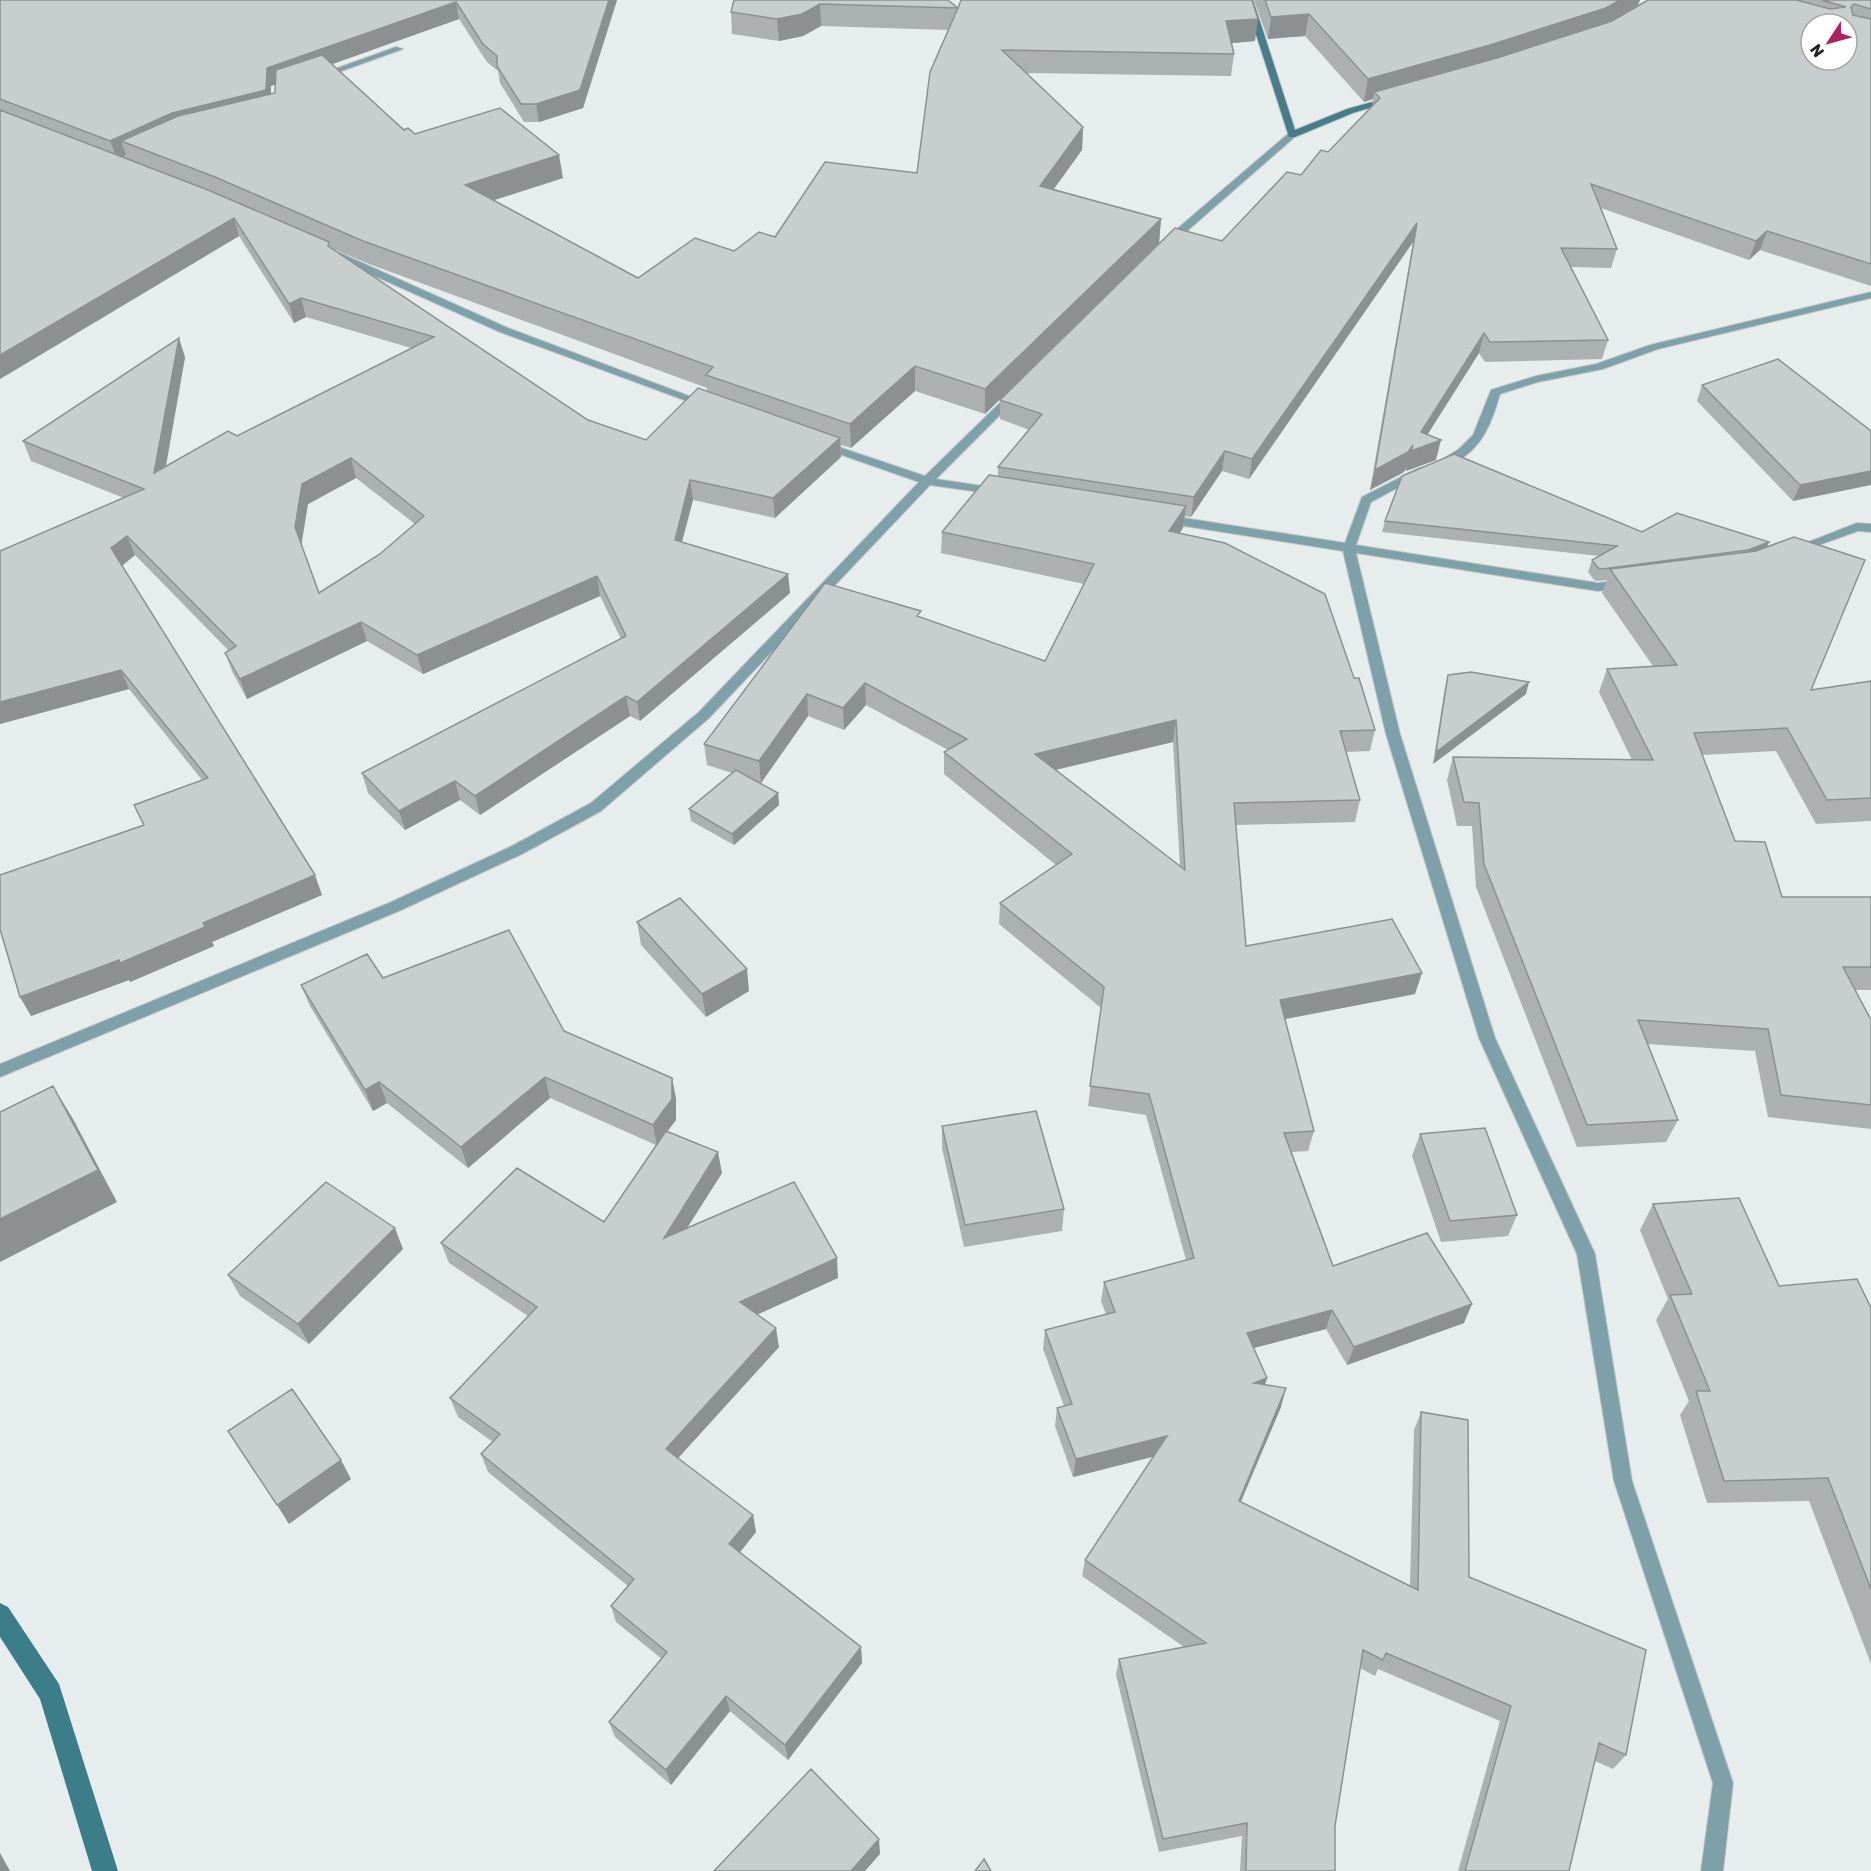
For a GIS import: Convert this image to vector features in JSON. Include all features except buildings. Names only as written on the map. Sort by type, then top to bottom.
[{"type":"street","points":[[1249,0],[1292,135]]},
{"type":"street","points":[[309,79],[399,49]]},
{"type":"street","points":[[1160,250],[1292,135],[1350,111],[1404,96]]},
{"type":"street","points":[[326,251],[504,330],[720,410]]},
{"type":"street","points":[[1712,1871],[1723,1783],[1623,1481],[1586,1254],[1487,1038],[1392,735],[1349,549],[1366,500],[1408,476],[1457,458],[1486,428],[1495,392],[1536,379],[1599,367],[1654,347],[1871,295]]},
{"type":"street","points":[[0,1071],[394,907],[517,850],[596,807],[704,715],[927,481],[1027,382]]},
{"type":"street","points":[[807,440],[927,481],[1009,494]]},
{"type":"street","points":[[1150,517],[1598,587],[1632,583]]},
{"type":"street","points":[[1779,556],[1857,527],[1871,528]]},
{"type":"waterway","points":[[0,1615],[50,1693],[105,1871]]}]
